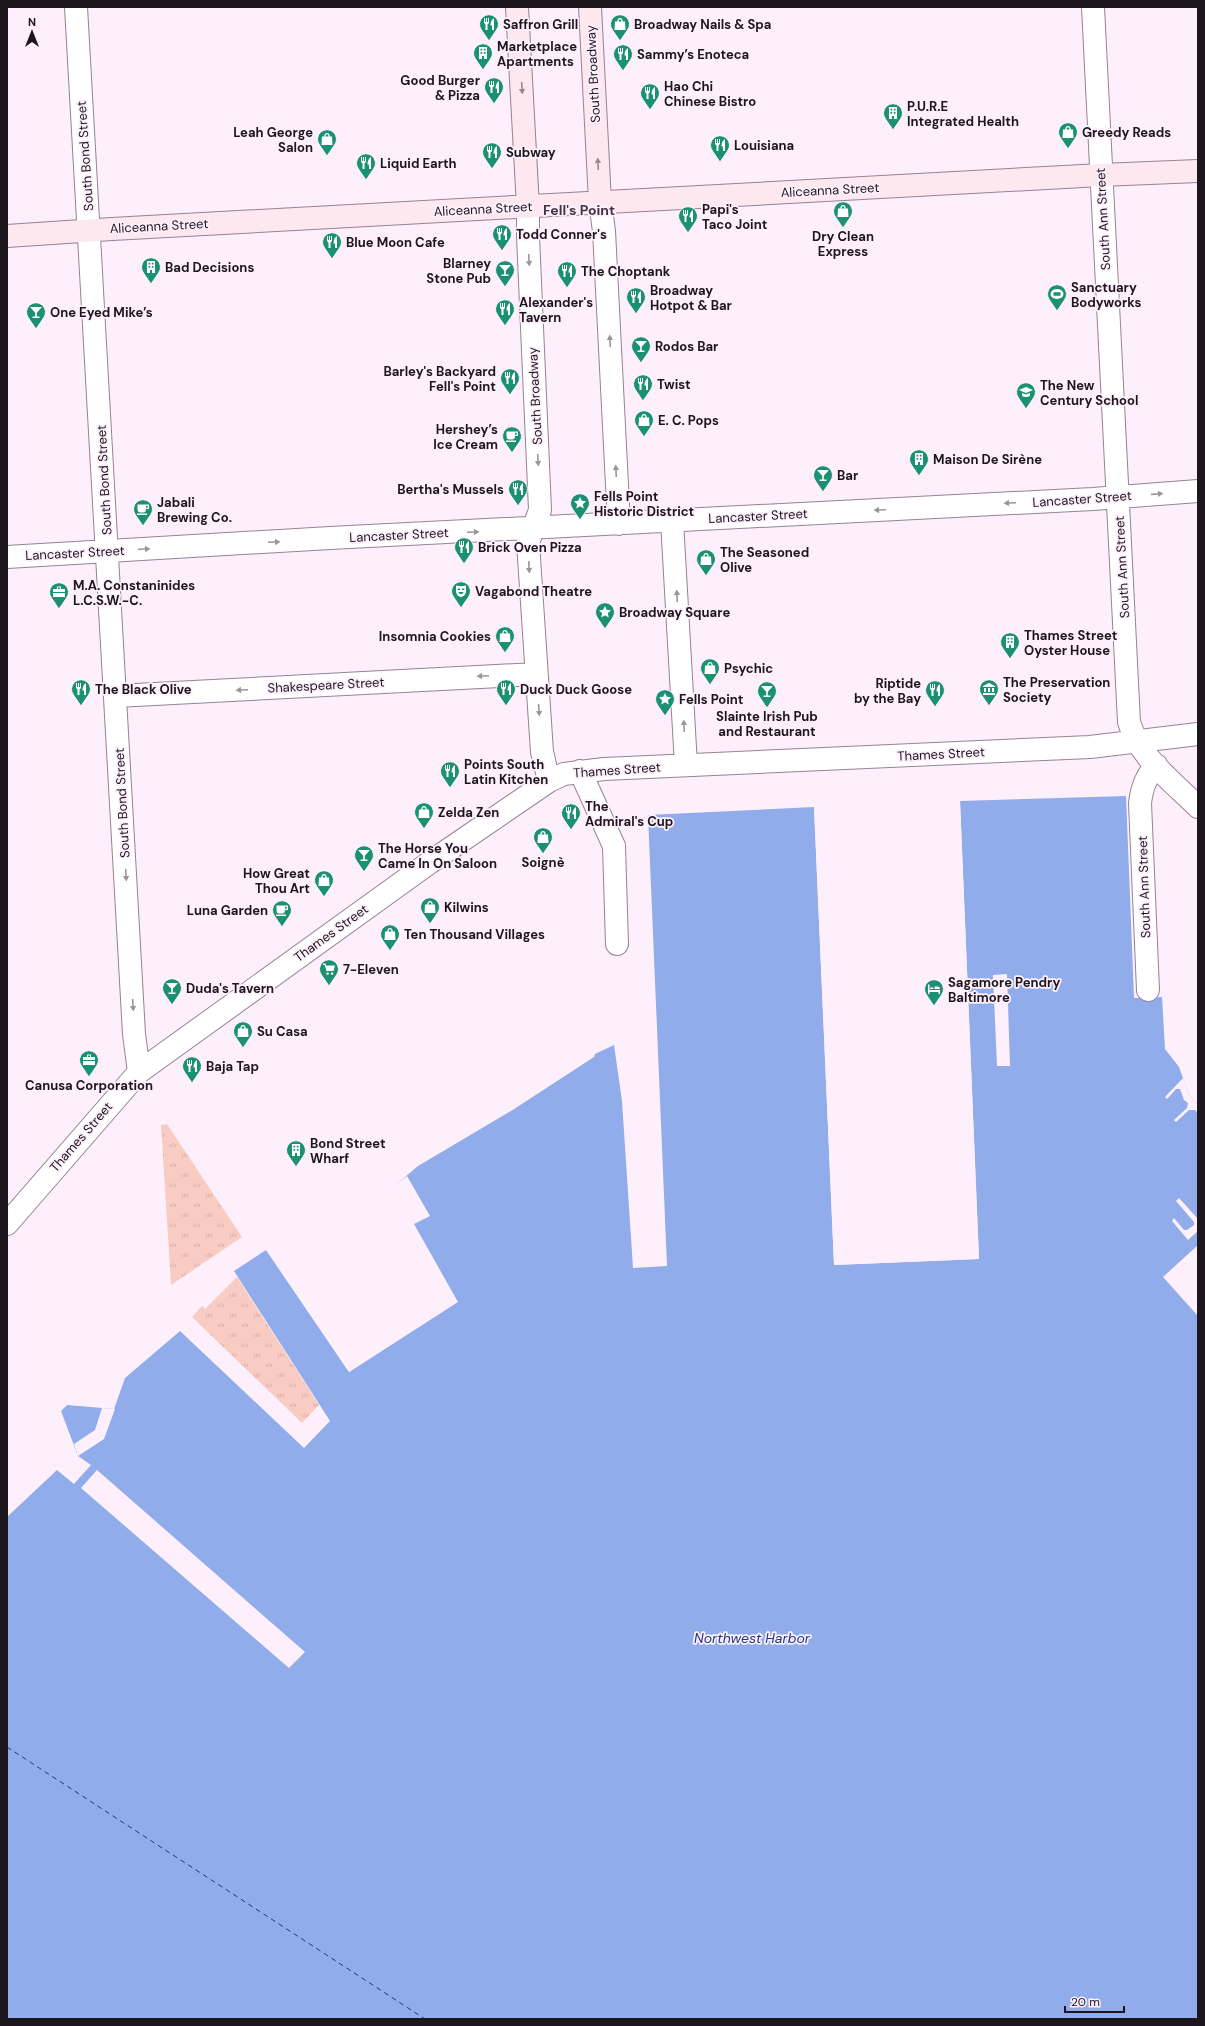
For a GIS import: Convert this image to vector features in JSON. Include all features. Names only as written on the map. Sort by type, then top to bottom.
[{"type":"main road","name":"South Broadway","points":[[517,7],[528,207]]},
{"type":"main road","name":"South Broadway","points":[[590,7],[600,202]]},
{"type":"main road","name":"Aliceanna Street","points":[[7,236],[90,230],[600,202],[1198,171]]},
{"type":"street","name":"South Bond Street","points":[[76,7],[90,230],[134,1026],[139,1072]]},
{"type":"street","name":"South Ann Street","points":[[1093,7],[1128,714],[1136,742]]},
{"type":"street","name":"South Broadway","points":[[600,202],[604,230],[619,524]]},
{"type":"street","name":"South Broadway","points":[[528,207],[540,510],[528,543],[542,752],[549,781]]},
{"type":"street","name":"Lancaster Street","points":[[7,557],[1118,498],[1198,491]]},
{"type":"street","points":[[672,521],[686,765]]},
{"type":"street","name":"Shakespeare Street","points":[[116,696],[536,674]]},
{"type":"street","name":"Thames Street","points":[[7,1224],[139,1072],[416,872],[549,781],[564,774],[580,771],[686,765],[1090,747],[1198,734]]},
{"type":"street","points":[[1136,742],[1156,765],[1198,807]]},
{"type":"street","name":"South Ann Street","points":[[1148,990],[1140,803],[1146,777],[1156,765]]},
{"type":"street","points":[[580,771],[614,846],[617,944]]},
{"type":"green space","points":[[167,1124],[242,1237],[171,1285],[161,1125]]},
{"type":"green space","points":[[237,1277],[319,1405],[302,1423],[192,1317],[202,1306],[205,1309]]},
{"type":"water","name":"Northwest Harbor","points":[[1126,796],[1134,998],[1162,997],[1165,1049],[1179,1067],[1189,1095],[1198,1105],[1198,2019],[7,2019],[7,1517],[57,1470],[74,1484],[91,1465],[78,1456],[61,1411],[67,1405],[114,1409],[125,1378],[180,1331],[304,1448],[330,1421],[234,1271],[266,1250],[349,1372],[457,1302],[392,1188],[418,1166],[511,1111],[594,1057],[595,1054],[614,1045],[622,1101],[633,1268],[667,1266],[648,815],[814,807],[834,1265],[979,1259],[960,801]]},
{"type":"pier","points":[[960,801],[979,1259],[834,1265],[814,807],[816,807],[820,887],[836,1263],[977,1257],[958,802]]},
{"type":"pier","points":[[1007,974],[1010,1066],[997,1066],[993,975]]},
{"type":"pier","points":[[1183,1078],[1189,1095],[1198,1105],[1198,1113],[1195,1110],[1189,1110],[1176,1122],[1174,1120],[1187,1108],[1188,1103],[1184,1100],[1180,1089],[1176,1089],[1167,1099],[1165,1097]]},
{"type":"pier","points":[[407,1176],[430,1216],[414,1224],[458,1302],[349,1372],[265,1248],[268,1249],[349,1369],[455,1302],[390,1189]]},
{"type":"pier","points":[[1179,1198],[1198,1219],[1198,1231],[1188,1240],[1172,1221],[1174,1218],[1184,1230],[1187,1230],[1194,1225],[1194,1222],[1176,1201]]},
{"type":"pier","points":[[915,1199],[919,1252],[894,1254],[891,1201]]},
{"type":"pier","points":[[1198,1245],[1198,1316],[1163,1277]]},
{"type":"pier","points":[[102,1408],[115,1409],[104,1439],[78,1456],[74,1444],[95,1430]]},
{"type":"pier","points":[[97,1470],[305,1652],[289,1668],[81,1488]]},
{"type":"ferry route","points":[[7,1747],[425,2019]]},
{"type":"place","name":"Saffron Grill","points":[[489,41]]},
{"type":"place","name":"Broadway Nails & Spa","points":[[620,41]]},
{"type":"place","name":"Marketplace Apartments","points":[[483,70]]},
{"type":"place","name":"Sammy’s Enoteca","points":[[623,71]]},
{"type":"place","name":"Good Burger & Pizza","points":[[494,104]]},
{"type":"place","name":"Hao Chi Chinese Bistro","points":[[650,110]]},
{"type":"place","name":"P.U.R.E Integrated Health","points":[[893,130]]},
{"type":"place","name":"Greedy Reads","points":[[1068,149]]},
{"type":"place","name":"Leah George Salon","points":[[327,156]]},
{"type":"place","name":"Louisiana","points":[[720,162]]},
{"type":"place","name":"Subway","points":[[492,169]]},
{"type":"place","name":"Liquid Earth","points":[[366,180]]},
{"type":"place","name":"Dry Clean Express","points":[[843,228]]},
{"type":"place","name":"Papi's Taco Joint","points":[[688,233]]},
{"type":"place","name":"Todd Conner's","points":[[502,251]]},
{"type":"place","name":"Blue Moon Cafe","points":[[332,259]]},
{"type":"place","name":"Bad Decisions","points":[[151,284]]},
{"type":"place","name":"Blarney Stone Pub","points":[[505,287]]},
{"type":"place","name":"The Choptank","points":[[567,288]]},
{"type":"place","name":"Sanctuary Bodyworks","points":[[1057,311]]},
{"type":"place","name":"Broadway Hotpot & Bar","points":[[636,314]]},
{"type":"place","name":"Alexander's Tavern","points":[[505,326]]},
{"type":"place","name":"One Eyed Mike’s","points":[[36,329]]},
{"type":"place","name":"Rodos Bar","points":[[641,363]]},
{"type":"place","name":"Barley's Backyard Fell's Point","points":[[510,395]]},
{"type":"place","name":"Twist","points":[[643,401]]},
{"type":"place","name":"The New Century School","points":[[1026,409]]},
{"type":"place","name":"E. C. Pops","points":[[644,437]]},
{"type":"place","name":"Hershey’s Ice Cream","points":[[512,453]]},
{"type":"place","name":"Maison De Sirène","points":[[919,476]]},
{"type":"place","name":"Bar","points":[[823,492]]},
{"type":"place","name":"Bertha's Mussels","points":[[518,506]]},
{"type":"place","name":"Fells Point Historic District","points":[[580,520]]},
{"type":"place","name":"Jabali Brewing Co.","points":[[143,526]]},
{"type":"place","name":"Brick Oven Pizza","points":[[464,564]]},
{"type":"place","name":"The Seasoned Olive","points":[[706,576]]},
{"type":"place","name":"Vagabond Theatre","points":[[461,608]]},
{"type":"place","name":"M.A. Constaninides L.C.S.W.-C.","points":[[59,609]]},
{"type":"place","name":"Broadway Square","points":[[605,629]]},
{"type":"place","name":"Insomnia Cookies","points":[[505,653]]},
{"type":"place","name":"Thames Street Oyster House","points":[[1010,659]]},
{"type":"place","name":"Psychic","points":[[710,685]]},
{"type":"place","name":"The Black Olive","points":[[81,706]]},
{"type":"place","name":"Duck Duck Goose","points":[[506,706]]},
{"type":"place","name":"The Preservation Society","points":[[989,706]]},
{"type":"place","name":"Riptide by the Bay","points":[[935,707]]},
{"type":"place","name":"Slainte Irish Pub and Restaurant","points":[[767,708]]},
{"type":"place","name":"Fells Point","points":[[665,716]]},
{"type":"place","name":"Points South Latin Kitchen","points":[[450,788]]},
{"type":"place","name":"Zelda Zen","points":[[424,829]]},
{"type":"place","name":"The Admiral's Cup","points":[[571,830]]},
{"type":"place","name":"Soignè","points":[[543,854]]},
{"type":"place","name":"The Horse You Came In On Saloon","points":[[364,872]]},
{"type":"place","name":"How Great Thou Art","points":[[324,897]]},
{"type":"place","name":"Kilwins","points":[[430,924]]},
{"type":"place","name":"Luna Garden","points":[[282,927]]},
{"type":"place","name":"Ten Thousand Villages","points":[[390,951]]},
{"type":"place","name":"7-Eleven","points":[[329,986]]},
{"type":"place","name":"Duda's Tavern","points":[[172,1005]]},
{"type":"place","name":"Sagamore Pendry Baltimore","points":[[934,1006]]},
{"type":"place","name":"Su Casa","points":[[243,1048]]},
{"type":"place","name":"Canusa Corporation","points":[[89,1077]]},
{"type":"place","name":"Baja Tap","points":[[192,1083]]},
{"type":"place","name":"Bond Street Wharf","points":[[296,1167]]},
{"type":"district","name":"Fell's Point","points":[[579,210]]}]
